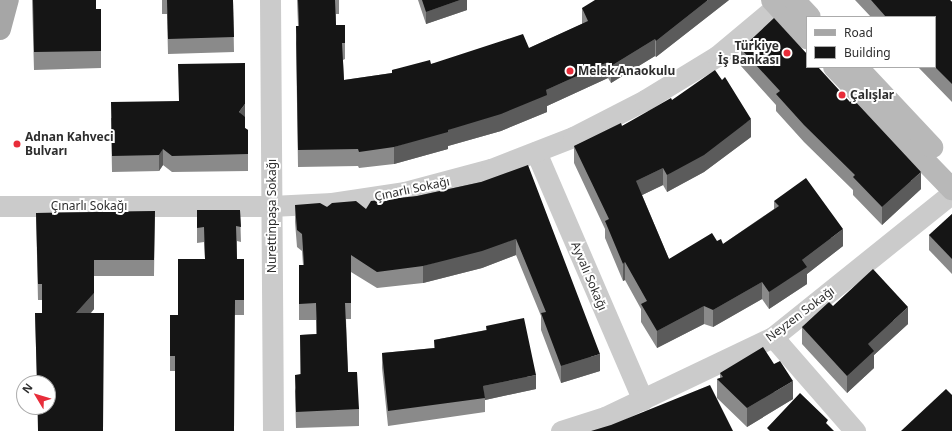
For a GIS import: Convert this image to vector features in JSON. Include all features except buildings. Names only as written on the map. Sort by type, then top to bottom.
[{"type":"main road","points":[[0,29],[8,0]]},
{"type":"main road","points":[[781,2],[808,16]]},
{"type":"main road","points":[[781,2],[806,37]]},
{"type":"main road","points":[[835,68],[952,189]]},
{"type":"main road","points":[[858,68],[952,168]]},
{"type":"street","name":"Nurettinpaşa Sokağı","points":[[270,0],[274,431]]},
{"type":"street","name":"Çınarlı Sokağı","points":[[0,206],[272,206],[332,203],[405,192],[492,170],[573,137],[652,96],[716,56],[781,2]]},
{"type":"street","name":"Ayvalı Sokağı","points":[[536,152],[643,400]]},
{"type":"street","name":"Neyzen Sokağı","points":[[562,431],[605,417],[773,337],[952,193]]},
{"type":"street","points":[[773,337],[855,431]]},
{"type":"place","name":"Türkiye İş Bankası","points":[[787,53]]},
{"type":"place","name":"Melek Anaokulu","points":[[570,71]]},
{"type":"place","name":"Çalışlar","points":[[842,95]]},
{"type":"place","name":"Adnan Kahveci Bulvarı","points":[[17,144]]}]
